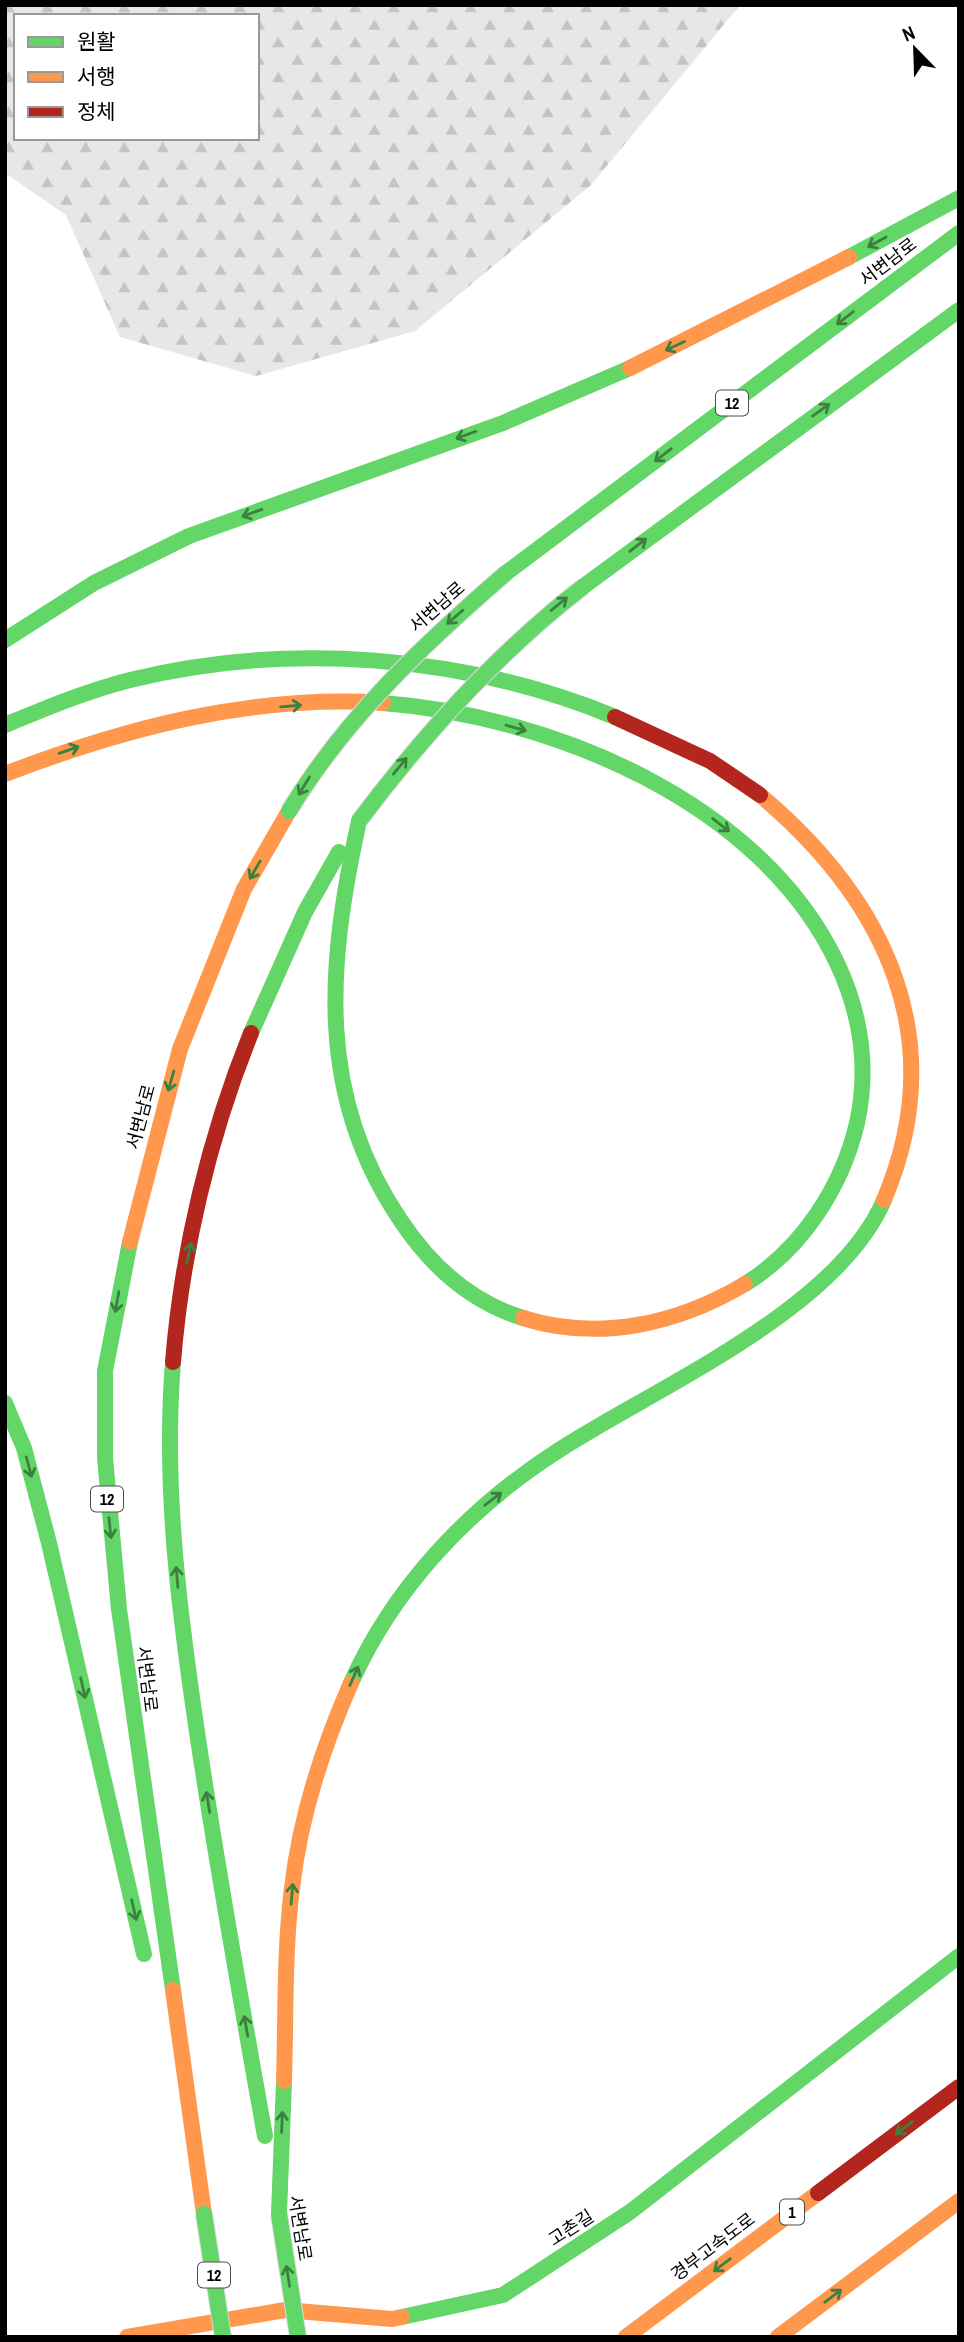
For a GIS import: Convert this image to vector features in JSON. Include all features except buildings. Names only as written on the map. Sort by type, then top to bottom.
[{"type":"main road","points":[[5,640],[87,587],[152,553],[227,522],[547,405],[802,283],[959,198]]},
{"type":"main road","name":"서변남로","points":[[223,2337],[119,1609],[105,1458],[105,1371],[121,1276],[180,1049],[244,889],[326,751],[359,709],[430,639],[506,573],[959,233]]},
{"type":"main road","name":"서변남로","points":[[298,2337],[201,1756],[184,1637],[171,1504],[170,1399],[180,1292],[205,1180],[235,1076],[277,964],[359,821],[399,766],[467,690],[558,605],[959,310]]},
{"type":"main road","points":[[5,724],[72,698],[147,676],[188,669],[306,660],[413,664],[509,683],[589,706],[691,749],[755,789],[810,837],[850,884],[865,909],[893,971],[911,1031],[911,1104],[896,1171],[877,1212],[845,1258],[785,1312],[555,1454],[483,1506],[443,1545],[403,1591],[366,1648],[335,1720],[308,1809],[294,1872],[288,1940],[279,2214]]},
{"type":"main road","points":[[5,774],[106,737],[169,721],[327,703],[384,703],[424,706],[534,733],[630,772],[708,816],[774,872],[825,936],[843,970],[855,1003],[865,1051],[865,1090],[855,1139],[836,1185],[811,1222],[783,1255],[697,1308],[657,1322],[613,1330],[566,1331],[528,1322],[495,1307],[449,1280],[421,1251],[376,1185],[346,1109],[337,1065],[334,1027],[335,940],[340,897],[359,821]]},
{"type":"main road","points":[[5,1403],[24,1448],[49,1543],[148,1972]]},
{"type":"main road","name":"고촌길","points":[[127,2337],[285,2309],[392,2319],[503,2295],[630,2212],[959,1956]]},
{"type":"main road","points":[[160,2026],[204,2214]]},
{"type":"main road","name":"경부고속도로","points":[[625,2337],[959,2087]]},
{"type":"main road","points":[[778,2337],[959,2201]]},
{"type":"green space","points":[[5,5],[740,5],[591,185],[415,331],[256,376],[120,337],[66,215],[5,173]]},
{"type":"traffic: fast","points":[[849,257],[959,198]]},
{"type":"traffic: fast","points":[[506,573],[959,233]]},
{"type":"traffic: fast","points":[[584,586],[959,310]]},
{"type":"traffic: fast","points":[[5,640],[94,583],[189,536],[503,423],[630,368]]},
{"type":"traffic: fast","points":[[289,811],[335,744],[361,713],[416,655],[506,573]]},
{"type":"traffic: fast","points":[[359,821],[436,726],[464,696],[521,639],[584,586]]},
{"type":"traffic: fast","points":[[5,725],[51,706],[130,680],[190,668],[313,658],[437,668],[558,696],[615,717]]},
{"type":"traffic: fast","points":[[383,703],[448,711],[515,726],[581,749],[645,778],[705,813],[758,856],[803,906],[837,963],[852,1002],[862,1062],[861,1102],[850,1147],[841,1170],[817,1214],[802,1235],[784,1253],[766,1270],[745,1284]]},
{"type":"traffic: fast","points":[[359,821],[340,925],[336,976],[336,1027],[342,1076],[354,1125],[373,1173],[401,1221],[425,1253],[469,1292],[523,1318]]},
{"type":"traffic: fast","points":[[251,1033],[305,912],[339,852]]},
{"type":"traffic: fast","points":[[351,1683],[389,1614],[437,1553],[464,1525],[524,1474],[556,1452],[739,1344],[785,1312],[827,1277],[860,1240],[884,1200]]},
{"type":"traffic: fast","points":[[130,1242],[105,1371],[105,1458],[119,1609],[173,1990]]},
{"type":"traffic: fast","points":[[173,1362],[170,1408],[171,1501],[184,1640],[213,1833],[265,2136]]},
{"type":"traffic: fast","points":[[5,1403],[24,1448],[49,1543],[144,1954]]},
{"type":"traffic: fast","points":[[402,2317],[503,2295],[630,2212],[959,1956]]},
{"type":"traffic: fast","points":[[279,2214],[284,2081]]},
{"type":"traffic: fast","points":[[204,2214],[223,2337]]},
{"type":"traffic: fast","points":[[279,2214],[298,2337]]},
{"type":"traffic: slow","points":[[630,368],[849,257]]},
{"type":"traffic: slow","points":[[5,774],[96,742],[190,718],[286,704],[383,703]]},
{"type":"traffic: slow","points":[[760,795],[804,836],[842,880],[873,927],[895,977],[908,1029],[911,1084],[903,1141],[884,1200]]},
{"type":"traffic: slow","points":[[130,1242],[180,1049],[244,889],[289,811]]},
{"type":"traffic: slow","points":[[523,1318],[580,1328],[637,1325],[693,1310],[745,1284]]},
{"type":"traffic: slow","points":[[284,2081],[288,1936],[296,1862],[314,1784],[351,1683]]},
{"type":"traffic: slow","points":[[173,1990],[204,2214]]},
{"type":"traffic: slow","points":[[626,2337],[818,2193]]},
{"type":"traffic: slow","points":[[778,2337],[959,2201]]},
{"type":"traffic: slow","points":[[127,2337],[285,2310],[392,2319],[402,2317]]},
{"type":"traffic: jam","points":[[615,717],[710,761],[760,795]]},
{"type":"traffic: jam","points":[[173,1362],[183,1278],[200,1195],[222,1113],[251,1033]]},
{"type":"traffic: jam","points":[[818,2193],[959,2087]]}]
